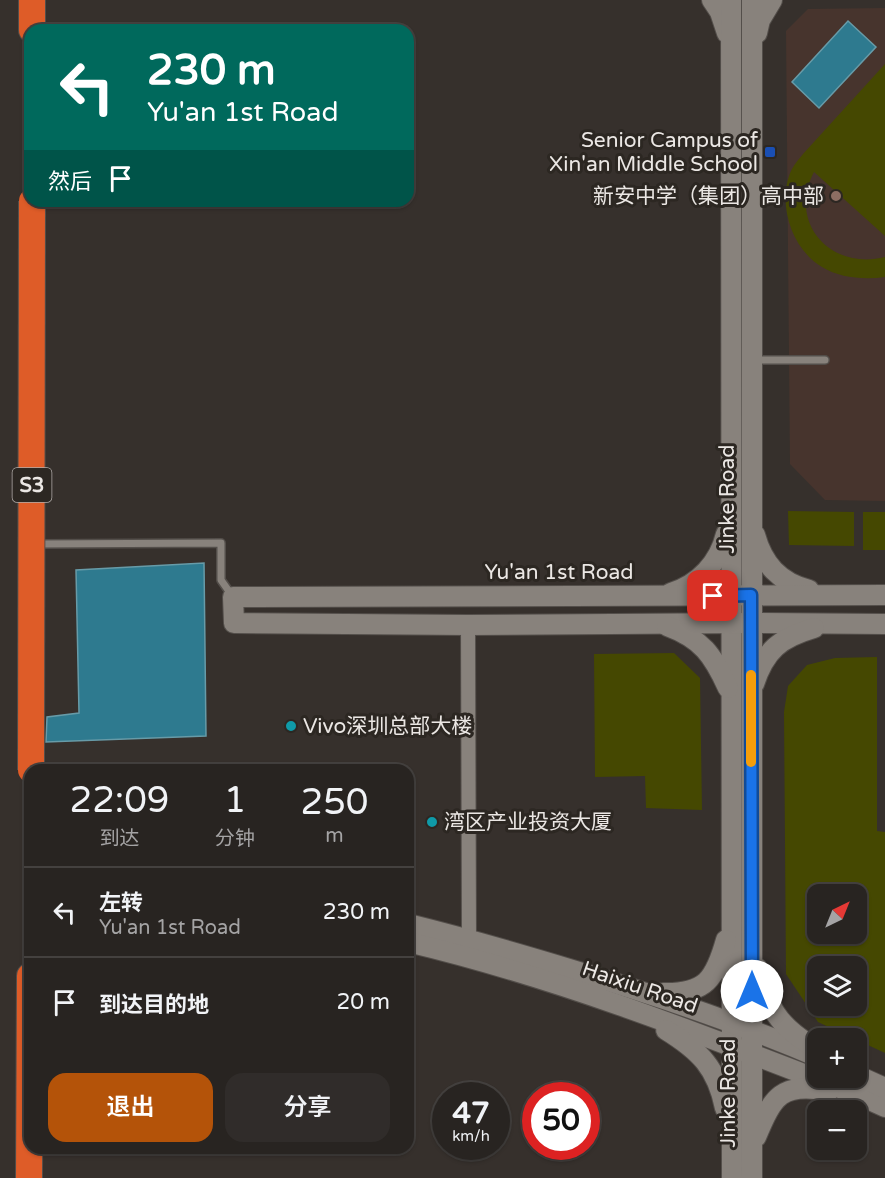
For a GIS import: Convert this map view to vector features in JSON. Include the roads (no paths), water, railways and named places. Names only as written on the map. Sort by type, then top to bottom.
[{"type":"highway","points":[[32,0],[32,24]]},
{"type":"highway","name":"S3","points":[[31,764],[32,207]]},
{"type":"highway","points":[[29,1154],[29,1178]]},
{"type":"main road","points":[[712,0],[724,23],[732,57]]},
{"type":"main road","name":"Jinke Road","points":[[731,0],[732,1178]]},
{"type":"main road","name":"Jinke Road","points":[[752,0],[752,1178]]},
{"type":"main road","points":[[752,63],[760,20],[772,0]]},
{"type":"main road","points":[[660,597],[681,590],[708,569],[721,550],[730,514]]},
{"type":"main road","points":[[751,517],[762,554],[777,575],[796,586],[829,595]]},
{"type":"main road","name":"Yu'an 1st Road","points":[[233,597],[885,595]]},
{"type":"main road","points":[[233,597],[234,623],[885,624]]},
{"type":"main road","points":[[659,623],[688,635],[704,647],[715,661],[731,694]]},
{"type":"main road","points":[[751,696],[762,664],[774,646],[793,635],[833,623]]},
{"type":"main road","points":[[648,993],[688,992],[703,985],[720,962],[732,917]]},
{"type":"main road","name":"Haixiu Road","points":[[414,926],[648,993],[732,1022],[807,1052]]},
{"type":"main road","name":"Haixiu Road","points":[[414,944],[534,977],[619,1004],[885,1107]]},
{"type":"main road","points":[[752,951],[767,999],[775,1015],[791,1032],[807,1042]]},
{"type":"main road","points":[[619,1004],[683,1041],[702,1057],[719,1085],[732,1139]]},
{"type":"main road","points":[[867,1079],[885,1088]]},
{"type":"main road","points":[[752,1148],[770,1106],[783,1094],[803,1088],[863,1097]]},
{"type":"street","points":[[468,625],[469,940]]},
{"type":"lane","points":[[752,360],[825,360]]},
{"type":"lane","points":[[28,544],[221,543],[221,580],[233,597]]},
{"type":"water","points":[[848,21],[876,47],[819,108],[792,82]]},
{"type":"water","points":[[204,563],[206,736],[46,742],[47,717],[79,713],[76,570]]},
{"type":"place","name":"Senior Campus of Xin'an Middle School","points":[[770,152]]},
{"type":"place","name":"新安中学（集团）高中部","points":[[836,196]]},
{"type":"place","name":"Vivo深圳总部大楼","points":[[291,726]]},
{"type":"place","name":"湾区产业投资大厦","points":[[432,822]]}]
